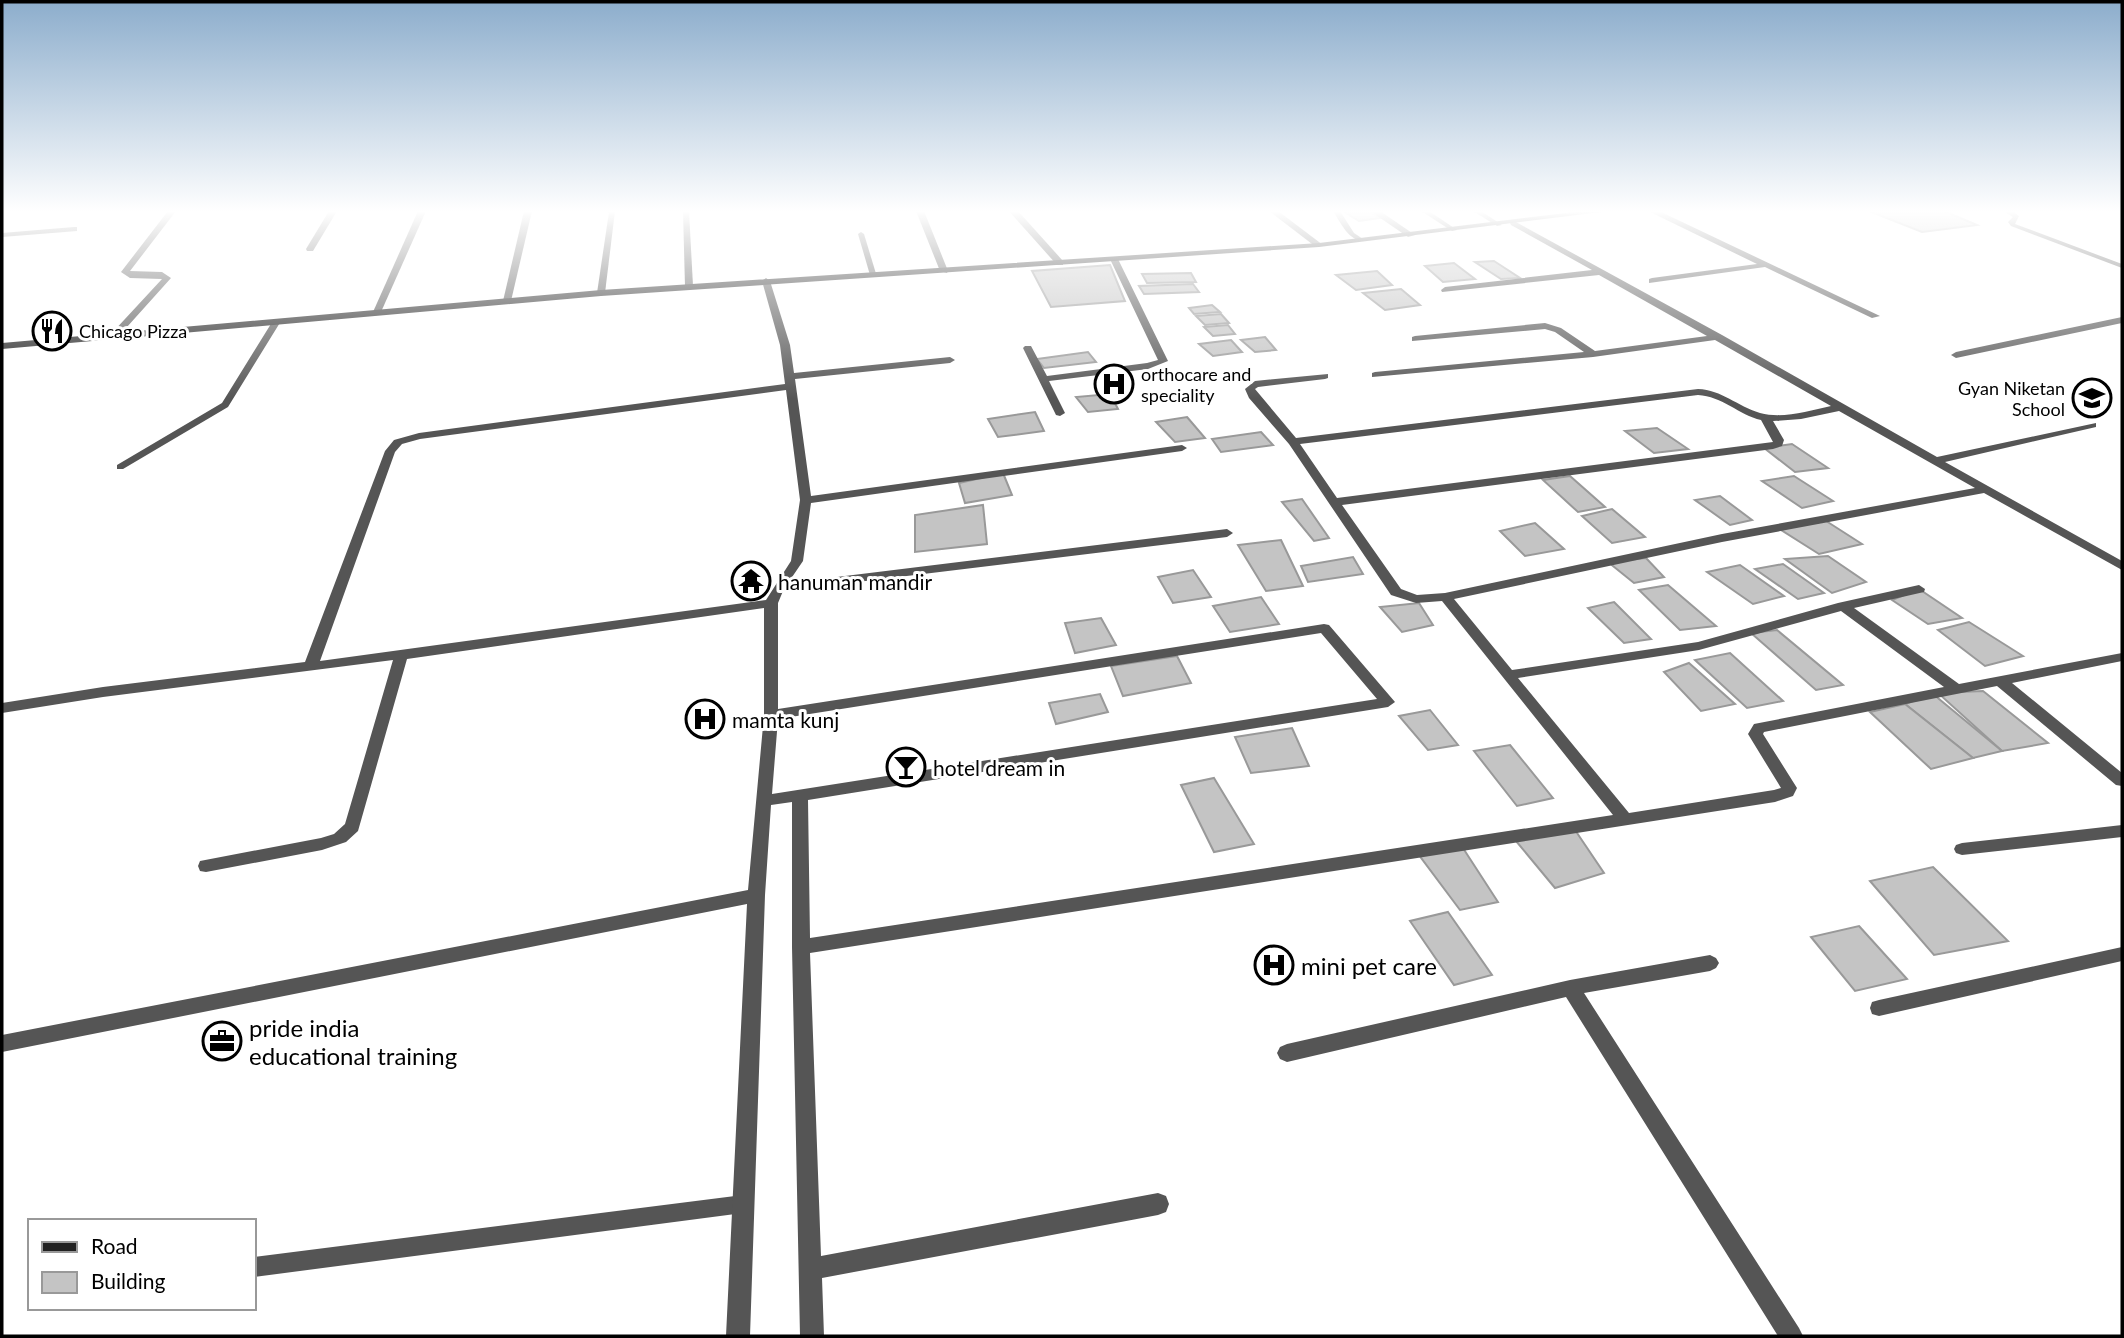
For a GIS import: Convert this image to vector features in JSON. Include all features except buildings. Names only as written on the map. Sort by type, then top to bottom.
[{"type":"street","points":[[116,335],[167,278],[163,275],[127,273]]},
{"type":"street","points":[[377,312],[394,273]]},
{"type":"street","points":[[507,301],[513,273]]},
{"type":"street","points":[[2,346],[846,273]]},
{"type":"street","points":[[1043,379],[1148,366],[1163,361],[1121,273]]},
{"type":"street","points":[[1489,273],[1502,284]]},
{"type":"street","points":[[1446,290],[1588,273]]},
{"type":"street","points":[[1603,273],[1988,488],[2122,566]]},
{"type":"street","points":[[1652,281],[1706,273]]},
{"type":"street","points":[[1784,273],[1875,316]]},
{"type":"street","points":[[738,1336],[756,895],[771,715],[771,603],[797,561],[807,500],[785,345],[766,281]]},
{"type":"street","points":[[1956,355],[2122,320]]},
{"type":"street","points":[[1415,339],[1545,326],[1558,330],[1593,354]]},
{"type":"street","points":[[1375,375],[1593,354],[1719,337]]},
{"type":"street","points":[[1028,348],[1060,413]]},
{"type":"street","points":[[311,666],[390,451],[398,442],[419,436],[950,360]]},
{"type":"street","points":[[1325,376],[1255,384],[1250,389],[1293,442],[1396,592],[1416,599],[1445,597],[1722,538],[1988,488]]},
{"type":"street","points":[[1293,442],[1698,392],[1712,393],[1748,412],[1765,417],[1842,407]]},
{"type":"street","points":[[1335,502],[1773,446],[1778,444],[1779,440],[1765,417]]},
{"type":"street","points":[[1938,460],[2092,425]]},
{"type":"street","points":[[807,500],[1182,448]]},
{"type":"street","points":[[778,589],[1227,533]]},
{"type":"street","points":[[1508,675],[1699,646],[1843,606],[1919,589]]},
{"type":"street","points":[[1445,597],[1625,820]]},
{"type":"street","points":[[2,708],[103,692],[401,655],[771,603]]},
{"type":"street","points":[[1843,606],[1956,689]]},
{"type":"street","points":[[763,801],[1388,702],[1324,628],[771,715]]},
{"type":"street","points":[[206,866],[322,844],[340,838],[352,827],[401,655]]},
{"type":"street","points":[[801,947],[1625,820],[1787,792],[1787,783],[1755,734],[1759,728],[2122,657]]},
{"type":"street","points":[[2000,681],[2122,780]]},
{"type":"street","points":[[800,797],[801,947],[812,1336]]},
{"type":"street","points":[[1962,849],[2122,831]]},
{"type":"street","points":[[2,1044],[756,895]]},
{"type":"street","points":[[1879,1008],[2122,954]]},
{"type":"street","points":[[1287,1053],[1570,988],[1710,963]]},
{"type":"street","points":[[1570,988],[1791,1336]]},
{"type":"street","points":[[810,1269],[1158,1204]]},
{"type":"lane","points":[[601,293],[604,273]]},
{"type":"lane","points":[[688,273],[689,286]]},
{"type":"lane","points":[[120,467],[225,405],[277,321]]},
{"type":"lane","points":[[256,1267],[743,1204]]},
{"type":"place","name":"Chicago Pizza","points":[[52,331]]},
{"type":"place","name":"orthocare and speciality","points":[[1114,384]]},
{"type":"place","name":"Gyan Niketan School","points":[[2092,398]]},
{"type":"place","name":"hanuman mandir","points":[[751,581]]},
{"type":"place","name":"mamta kunj","points":[[705,719]]},
{"type":"place","name":"hotel dream in","points":[[906,767]]},
{"type":"place","name":"mini pet care","points":[[1274,965]]},
{"type":"place","name":"pride india educational training","points":[[222,1041]]}]
